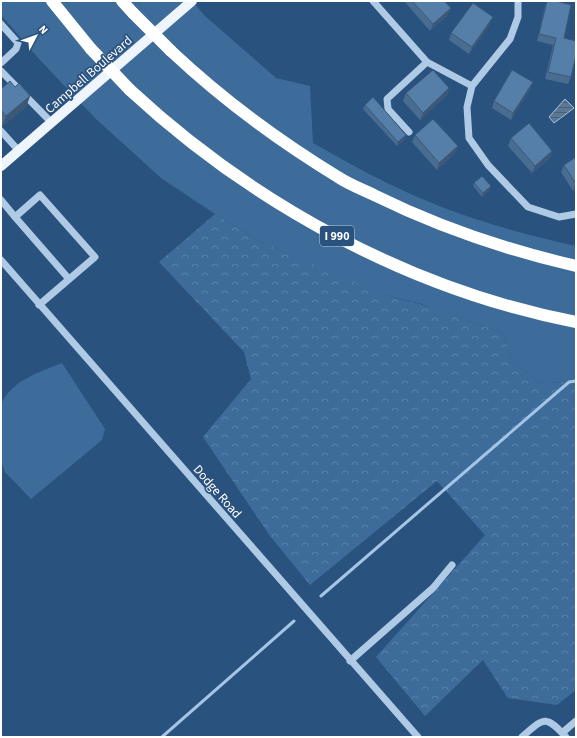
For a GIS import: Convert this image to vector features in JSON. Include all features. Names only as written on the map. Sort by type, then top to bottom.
[{"type":"highway","name":"I 990","points":[[52,1],[91,49],[130,90],[165,122],[210,158],[260,193],[308,222],[402,267],[493,302],[576,322]]},
{"type":"highway","points":[[122,1],[171,52],[202,81],[255,121],[339,178],[412,213],[500,245],[576,266]]},
{"type":"main road","name":"Campbell Boulevard","points":[[1,166],[192,1]]},
{"type":"street","points":[[373,1],[427,62],[472,86]]},
{"type":"street","points":[[518,1],[518,17],[510,39],[472,86],[467,107],[469,138],[488,165],[528,207],[559,217],[576,214]]},
{"type":"street","points":[[1,24],[18,43],[16,49],[1,63]]},
{"type":"street","points":[[409,132],[388,109],[387,99],[427,62]]},
{"type":"street","points":[[1,71],[52,123]]},
{"type":"street","points":[[1,131],[19,152]]},
{"type":"street","points":[[16,217],[40,195],[95,257],[39,305]]},
{"type":"street","points":[[1,200],[69,279]]},
{"type":"street","name":"Dodge Road","points":[[1,260],[418,737]]},
{"type":"street","points":[[350,661],[433,588],[452,565]]},
{"type":"street","points":[[522,737],[543,721],[548,721],[554,724],[564,735],[576,721]]},
{"type":"green space","points":[[1,1],[192,1],[205,16],[276,78],[310,86],[313,143],[379,179],[444,208],[488,223],[576,246],[576,381],[539,384],[511,358],[503,333],[422,304],[386,295],[330,273],[261,242],[215,214],[161,178],[96,119],[40,60],[1,15]]},
{"type":"green space","points":[[215,214],[261,242],[352,281],[386,295],[431,307],[503,333],[511,358],[539,384],[576,381],[576,690],[557,705],[508,698],[483,660],[425,716],[376,657],[485,535],[437,481],[310,585],[270,536],[203,437],[251,379],[244,352],[159,262]]},
{"type":"green space","points":[[62,363],[105,429],[102,440],[31,499],[5,472],[1,461],[1,404],[12,389],[19,383]]},
{"type":"shaded area","points":[[565,99],[574,108],[554,123],[549,117]]},
{"type":"building","points":[[412,1],[444,1],[451,8],[433,24]]},
{"type":"building","points":[[547,1],[556,1],[571,5],[564,38],[576,41],[576,55],[571,77],[548,72],[556,38],[539,34]]},
{"type":"building","points":[[473,3],[493,17],[472,47],[451,33]]},
{"type":"building","points":[[433,70],[449,88],[423,113],[406,93]]},
{"type":"building","points":[[512,70],[533,82],[513,113],[494,101]]},
{"type":"building","points":[[10,81],[15,87],[19,83],[30,96],[6,116],[1,110],[1,89]]},
{"type":"building","points":[[373,97],[406,135],[398,142],[365,105]]},
{"type":"building","points":[[433,119],[458,146],[439,163],[415,135]]},
{"type":"building","points":[[529,123],[552,151],[535,166],[511,138]]},
{"type":"building","points":[[576,157],[576,184],[564,165]]},
{"type":"building","points":[[482,176],[491,186],[483,193],[474,183]]},
{"type":"waterway","points":[[321,596],[569,382],[576,381]]},
{"type":"waterway","points":[[162,737],[294,621]]}]
